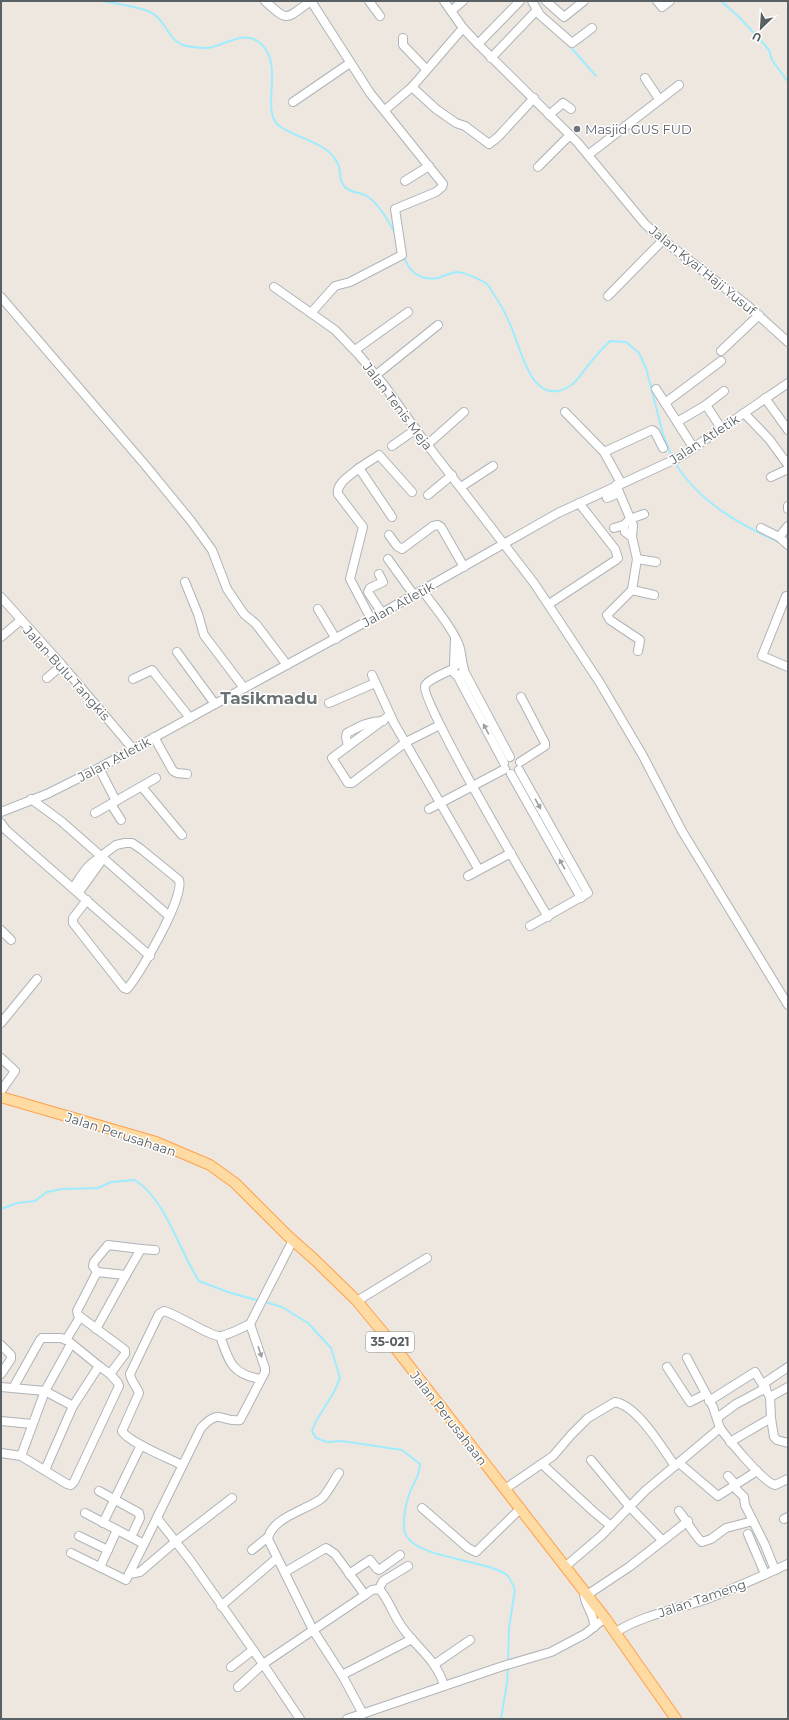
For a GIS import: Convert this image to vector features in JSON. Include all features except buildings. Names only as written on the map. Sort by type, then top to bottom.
[{"type":"main road","name":"Jalan Perusahaan","points":[[1,1097],[156,1142],[210,1165],[235,1183],[357,1301],[586,1592],[616,1632],[676,1719]]},
{"type":"street","points":[[265,1],[281,15],[286,17],[311,1],[370,92],[443,184],[442,187],[436,192],[395,210],[402,253],[400,256],[350,282],[335,286],[311,313]]},
{"type":"street","points":[[369,1],[380,16]]},
{"type":"street","name":"Jalan Kyai Haji Yusuf","points":[[444,1],[463,28],[491,58],[534,98],[570,135],[633,210],[663,240],[759,315],[788,342]]},
{"type":"street","points":[[451,11],[463,1]]},
{"type":"street","points":[[478,44],[520,1]]},
{"type":"street","points":[[532,1],[535,13]]},
{"type":"street","points":[[546,1],[563,17],[584,1]]},
{"type":"street","points":[[656,1],[662,7],[670,1]]},
{"type":"street","points":[[535,13],[540,15],[572,43],[592,28]]},
{"type":"street","points":[[491,58],[535,13]]},
{"type":"street","points":[[385,110],[412,87],[463,28]]},
{"type":"street","points":[[403,38],[403,45],[426,69]]},
{"type":"street","points":[[293,102],[350,63]]},
{"type":"street","points":[[646,78],[660,99]]},
{"type":"street","points":[[588,155],[679,85]]},
{"type":"street","points":[[412,87],[436,109],[453,121],[469,129],[489,144],[498,137],[534,98]]},
{"type":"street","points":[[549,115],[563,102],[571,108]]},
{"type":"street","points":[[538,166],[570,135]]},
{"type":"street","points":[[405,181],[429,166]]},
{"type":"street","points":[[608,296],[663,240]]},
{"type":"street","name":"Jalan Tenis Meja","points":[[274,287],[335,330],[355,350],[376,375],[549,604],[600,684],[643,756],[682,831],[788,1005]]},
{"type":"street","points":[[1,297],[146,466],[191,521],[212,550],[224,584],[230,594],[244,614],[256,624],[287,665]]},
{"type":"street","points":[[355,350],[408,312]]},
{"type":"street","points":[[721,351],[759,315]]},
{"type":"street","points":[[376,375],[438,325]]},
{"type":"street","points":[[665,404],[721,361]]},
{"type":"street","name":"Jalan Atletik","points":[[1,812],[47,794],[99,768],[423,591],[550,517],[579,503],[619,487],[680,457],[788,383]]},
{"type":"street","points":[[656,389],[693,448]]},
{"type":"street","points":[[677,422],[706,405],[724,391]]},
{"type":"street","points":[[765,398],[788,430]]},
{"type":"street","points":[[706,405],[721,428]]},
{"type":"street","points":[[428,444],[464,412]]},
{"type":"street","points":[[564,412],[604,452],[619,487],[627,522],[634,529],[632,537],[637,558],[632,590],[607,614],[610,620],[640,640],[638,651]]},
{"type":"street","points":[[744,412],[769,439],[788,466]]},
{"type":"street","points":[[392,446],[416,429]]},
{"type":"street","points":[[604,452],[652,430],[655,432],[663,448]]},
{"type":"street","points":[[371,619],[350,579],[363,527],[338,494],[339,485],[359,468],[379,455],[412,492]]},
{"type":"street","points":[[461,487],[493,466]]},
{"type":"street","points":[[359,468],[392,517]]},
{"type":"street","points":[[771,477],[788,469]]},
{"type":"street","points":[[428,495],[452,475]]},
{"type":"street","points":[[607,498],[619,487]]},
{"type":"street","points":[[549,604],[618,558],[615,549],[579,503]]},
{"type":"street","points":[[614,528],[644,514]]},
{"type":"street","points":[[389,535],[397,546],[402,549],[433,526],[438,525],[441,527],[464,567]]},
{"type":"street","points":[[779,537],[788,526]]},
{"type":"street","points":[[761,528],[779,537],[788,545]]},
{"type":"street","points":[[637,558],[656,562]]},
{"type":"street","points":[[388,559],[414,595]]},
{"type":"street","points":[[379,574],[382,582],[370,588],[368,592],[382,613]]},
{"type":"street","points":[[185,582],[198,614],[204,635],[244,688]]},
{"type":"street","points":[[632,590],[654,595]]},
{"type":"street","points":[[423,591],[455,638],[461,653],[458,669],[584,895],[530,926]]},
{"type":"street","points":[[788,596],[786,596],[762,656],[788,667]]},
{"type":"street","name":"Jalan Bulu Tangkis","points":[[1,597],[62,665],[133,749]]},
{"type":"street","points":[[318,609],[336,639]]},
{"type":"street","points":[[1,637],[21,620]]},
{"type":"street","points":[[177,652],[215,704]]},
{"type":"street","points":[[47,678],[62,665]]},
{"type":"street","points":[[458,669],[428,682],[425,686],[425,693],[440,725],[473,786],[510,853],[548,916]]},
{"type":"street","points":[[133,679],[152,670],[190,718]]},
{"type":"street","points":[[372,675],[390,715],[480,870]]},
{"type":"street","points":[[329,703],[375,683]]},
{"type":"street","points":[[429,809],[511,766],[545,746],[545,743],[521,697]]},
{"type":"street","points":[[390,715],[382,721],[373,721],[347,733],[346,737],[348,746],[331,759],[350,784],[406,742],[440,725]]},
{"type":"street","points":[[154,737],[173,771],[187,774]]},
{"type":"street","points":[[99,768],[121,820]]},
{"type":"street","points":[[95,813],[156,778]]},
{"type":"street","points":[[142,787],[182,835]]},
{"type":"street","points":[[31,799],[64,824],[169,916]]},
{"type":"street","points":[[1,823],[6,830],[150,956]]},
{"type":"street","points":[[76,890],[90,865],[116,845],[125,843],[132,844],[141,849],[178,878],[180,887],[169,916],[150,956],[128,988],[124,989],[73,924],[73,918],[87,900]]},
{"type":"street","points":[[468,876],[510,853]]},
{"type":"street","points":[[1,930],[11,940]]},
{"type":"street","points":[[1,1023],[37,979]]},
{"type":"street","points":[[1,1058],[15,1071],[1,1091]]},
{"type":"street","points":[[182,1465],[125,1436],[122,1430],[139,1393],[138,1388],[130,1379],[130,1374],[159,1314],[164,1311],[174,1313],[212,1334],[220,1336],[250,1324],[293,1240]]},
{"type":"street","points":[[97,1272],[93,1266],[94,1262],[108,1245],[141,1250],[155,1250]]},
{"type":"street","points":[[96,1328],[141,1250]]},
{"type":"street","points":[[357,1301],[427,1258]]},
{"type":"street","points":[[97,1272],[126,1275]]},
{"type":"street","points":[[97,1272],[76,1310],[80,1317],[125,1350],[124,1354],[110,1374]]},
{"type":"street","points":[[20,1456],[45,1391],[80,1317]]},
{"type":"street","points":[[71,1553],[126,1580],[196,1436],[206,1423],[216,1417],[221,1416],[237,1420],[241,1419],[260,1380],[265,1368],[250,1324]]},
{"type":"street","points":[[220,1336],[233,1367],[239,1372],[260,1380]]},
{"type":"street","points":[[2,1456],[20,1456],[71,1485],[74,1482],[119,1386],[110,1374],[69,1342],[55,1338],[42,1338],[13,1388]]},
{"type":"street","points":[[1,1345],[11,1355],[11,1359],[1,1374]]},
{"type":"street","points":[[687,1358],[708,1397],[720,1428],[730,1442],[772,1485],[778,1485],[788,1479]]},
{"type":"street","points":[[45,1470],[73,1406],[99,1366]]},
{"type":"street","points":[[717,1418],[765,1386],[788,1367]]},
{"type":"street","points":[[667,1368],[690,1402],[708,1397],[755,1372],[765,1386],[770,1397],[770,1418],[774,1436],[777,1440],[788,1443]]},
{"type":"street","points":[[1,1387],[45,1391],[73,1406]]},
{"type":"street","points":[[770,1397],[788,1387]]},
{"type":"street","points":[[505,1489],[553,1456],[571,1434],[588,1418],[615,1402],[621,1404],[646,1426],[677,1465],[718,1496],[757,1471]]},
{"type":"street","points":[[730,1442],[770,1418]]},
{"type":"street","points":[[1,1421],[32,1424]]},
{"type":"street","points":[[566,1566],[611,1526],[629,1506],[720,1428]]},
{"type":"street","points":[[103,1523],[141,1445]]},
{"type":"street","points":[[591,1460],[629,1506],[662,1540]]},
{"type":"street","points":[[542,1464],[611,1526]]},
{"type":"street","points":[[252,1550],[268,1537],[272,1530],[284,1518],[309,1507],[322,1498],[339,1473]]},
{"type":"street","points":[[728,1476],[744,1497],[745,1505],[754,1520],[775,1570]]},
{"type":"street","points":[[100,1491],[140,1513],[140,1518],[131,1537]]},
{"type":"street","points":[[129,1574],[137,1574],[140,1572],[175,1542],[232,1498]]},
{"type":"street","points":[[422,1508],[468,1548],[478,1551],[521,1508]]},
{"type":"street","points":[[679,1510],[688,1521],[698,1539],[704,1542],[711,1540],[726,1528],[754,1520]]},
{"type":"street","points":[[85,1513],[144,1544]]},
{"type":"street","points":[[157,1518],[263,1664],[300,1719]]},
{"type":"street","points":[[594,1627],[595,1620],[584,1597],[586,1592],[629,1567],[688,1521]]},
{"type":"street","points":[[100,1567],[117,1530]]},
{"type":"street","points":[[748,1534],[764,1574]]},
{"type":"street","points":[[79,1536],[108,1550]]},
{"type":"street","points":[[268,1537],[270,1545],[313,1630],[342,1675],[363,1714]]},
{"type":"street","points":[[285,1572],[326,1548],[335,1554],[365,1595]]},
{"type":"street","points":[[349,1574],[370,1560],[379,1570],[400,1555]]},
{"type":"street","points":[[221,1606],[277,1558]]},
{"type":"street","name":"Jalan Tameng","points":[[616,1632],[639,1620],[704,1599],[788,1564]]},
{"type":"street","points":[[238,1687],[263,1664],[372,1590],[378,1589],[383,1581],[408,1566]]},
{"type":"street","points":[[378,1589],[385,1597],[399,1623],[435,1664],[444,1686]]},
{"type":"street","points":[[347,1719],[503,1666],[552,1652],[594,1627],[605,1618]]},
{"type":"street","points":[[342,1675],[412,1639]]},
{"type":"street","points":[[435,1664],[470,1640]]},
{"type":"street","points":[[231,1667],[253,1650]]},
{"type":"waterway","points":[[102,1],[135,7],[152,13],[161,21],[175,40],[186,46],[207,48],[240,38],[253,39],[259,42],[267,51],[271,62],[271,108],[273,117],[278,125],[289,132],[317,144],[331,153],[340,170],[343,185],[347,189],[367,196],[372,200],[384,214],[396,235]]},
{"type":"waterway","points":[[721,1],[740,18],[769,50],[772,60],[788,82]]},
{"type":"waterway","points":[[568,44],[596,76]]},
{"type":"waterway","points":[[404,256],[412,271],[421,277],[432,279],[458,272],[465,273],[487,284],[508,318],[521,355],[532,377],[539,385],[547,390],[558,391],[573,384],[610,341],[626,342],[639,353],[646,368],[663,434],[673,459]]},
{"type":"waterway","points":[[675,463],[685,477],[708,501],[736,520],[781,543]]},
{"type":"waterway","points":[[788,560],[788,572]]},
{"type":"waterway","points":[[1,1209],[17,1203],[35,1201],[47,1192],[62,1189],[98,1188],[111,1182],[135,1180],[156,1200],[199,1281],[228,1292],[260,1301]]},
{"type":"waterway","points":[[265,1302],[282,1307],[308,1323],[331,1348],[340,1378],[334,1392],[316,1421],[312,1431],[316,1438],[327,1442],[342,1441],[402,1450],[420,1464],[418,1475],[407,1500],[405,1510],[404,1528],[408,1539],[418,1546],[433,1553],[484,1565],[498,1570],[508,1576],[515,1590],[509,1628],[508,1662]]},
{"type":"waterway","points":[[501,1719],[508,1667]]},
{"type":"place","name":"Masjid GUS FUD","points":[[577,129]]},
{"type":"district","name":"Tasikmadu","points":[[269,698]]}]
